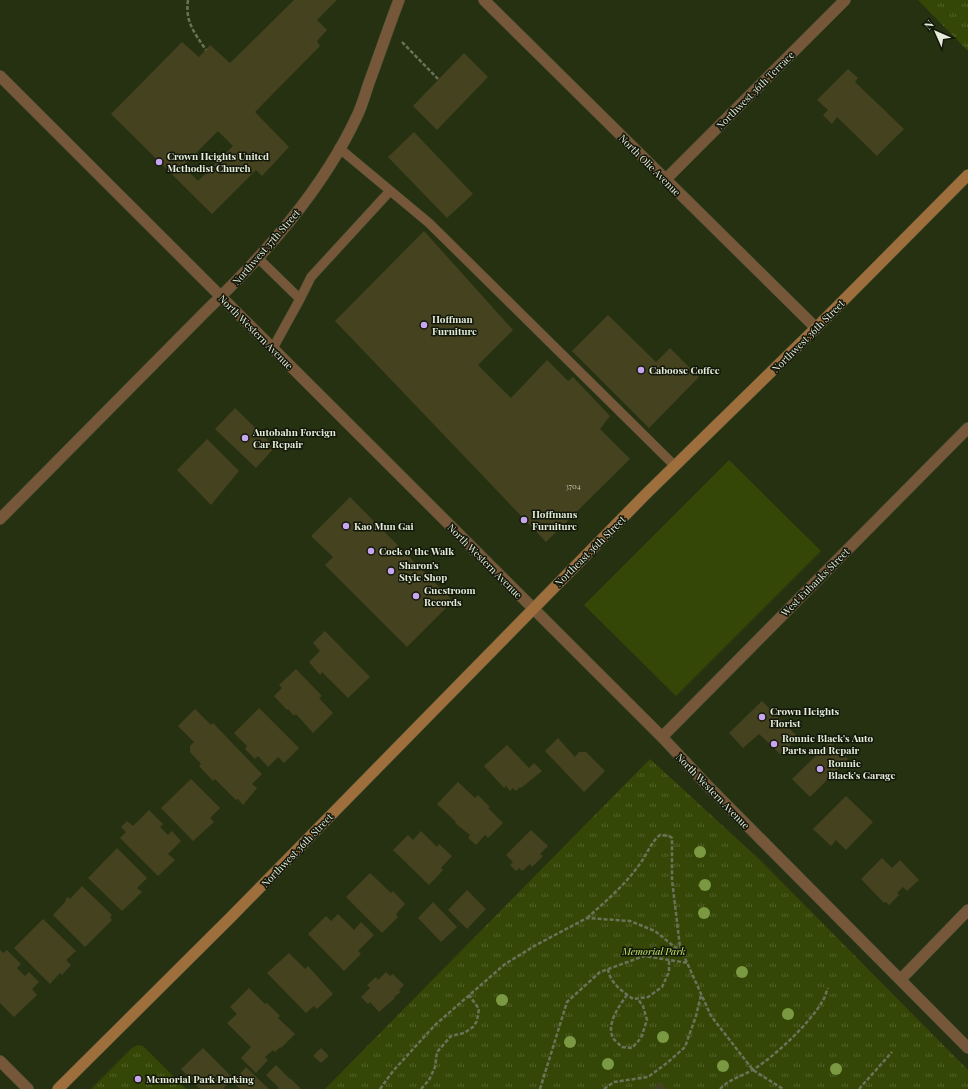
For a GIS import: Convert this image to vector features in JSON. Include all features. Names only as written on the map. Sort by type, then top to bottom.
[{"type":"main road","name":"Northwest 36th Street","points":[[646,494],[816,328],[968,175]]},
{"type":"main road","name":"Northeast 36th Street","points":[[534,608],[646,494]]},
{"type":"main road","name":"Northwest 36th Street","points":[[58,1089],[231,917],[534,608]]},
{"type":"street","name":"Northwest 37th Street","points":[[0,519],[237,282],[276,239],[302,206],[324,175],[358,114],[399,0]]},
{"type":"street","name":"North Olie Avenue","points":[[484,0],[816,328]]},
{"type":"street","name":"Northwest 36th Terrace","points":[[665,180],[845,0]]},
{"type":"street","name":"North Western Avenue","points":[[0,76],[662,736],[712,790],[968,1048]]},
{"type":"street","name":"West Eubanks Street","points":[[662,736],[968,428]]},
{"type":"street","points":[[901,979],[968,910]]},
{"type":"street","points":[[0,1061],[28,1089]]},
{"type":"lane","points":[[339,148],[429,223],[675,466]]},
{"type":"lane","points":[[273,348],[311,277],[390,191]]},
{"type":"lane","points":[[258,258],[300,300]]},
{"type":"path","points":[[188,0],[187,11],[189,25],[206,50]]},
{"type":"path","points":[[403,42],[438,79]]},
{"type":"path","points":[[380,1089],[435,1024],[505,964],[536,945],[587,918],[613,894],[640,865],[654,840],[660,834],[672,838],[672,880],[680,947],[711,1016],[753,1070],[783,1089]]},
{"type":"path","points":[[587,918],[630,921],[655,931],[676,948],[680,947]]},
{"type":"path","points":[[540,1089],[567,1002],[600,972],[644,956],[688,963]]},
{"type":"path","points":[[608,969],[609,977],[621,991],[633,999],[648,997],[662,987],[669,972],[669,960]]},
{"type":"path","points":[[720,1089],[724,1085],[753,1070],[774,1056],[810,1019],[822,1002],[828,988]]},
{"type":"path","points":[[421,1089],[429,1080],[435,1067],[437,1052],[451,1036],[464,1033],[473,1027],[477,1021],[479,1009],[469,995]]},
{"type":"path","points":[[627,995],[610,1026],[613,1038],[622,1047],[632,1048],[642,1038],[647,1020],[643,1006],[638,998]]},
{"type":"path","points":[[604,1089],[614,1082],[648,1077],[667,1063],[685,1046],[696,1016],[701,995]]},
{"type":"path","points":[[859,1089],[892,1052]]},
{"type":"green space","points":[[918,0],[968,0],[968,51]]},
{"type":"green space","points":[[729,460],[821,551],[676,696],[584,605]]},
{"type":"green space","name":"Memorial Park","points":[[650,759],[759,859],[968,1070],[968,1089],[325,1089]]},
{"type":"green space","points":[[138,1045],[143,1046],[186,1089],[91,1089],[132,1048]]},
{"type":"building","points":[[294,0],[337,0],[317,20],[327,30],[317,41],[320,46],[255,112],[289,147],[262,176],[256,170],[212,214],[111,114],[182,42],[199,57],[210,45],[230,63]],"holes":[[[218,131],[233,146],[198,181],[183,166]]]},
{"type":"building","points":[[464,53],[488,77],[437,130],[413,106]]},
{"type":"building","points":[[848,69],[858,78],[855,82],[904,129],[877,156],[837,117],[832,124],[823,115],[828,110],[817,100]]},
{"type":"building","points":[[414,132],[473,194],[447,218],[388,157]]},
{"type":"building","points":[[424,231],[513,330],[478,365],[511,398],[547,360],[568,381],[573,377],[610,416],[600,429],[630,459],[546,542],[335,321]]},
{"type":"building","name":"Caboose Coffee","points":[[608,315],[656,362],[670,348],[699,377],[649,428],[572,351]]},
{"type":"building","name":"Autobahn Foreign Car Repair","points":[[235,408],[275,447],[256,468],[215,429]]},
{"type":"building","points":[[207,439],[239,471],[211,505],[177,470]]},
{"type":"building","points":[[350,497],[453,601],[407,647],[325,565],[333,557],[311,536]]},
{"type":"building","points":[[325,631],[370,677],[348,698],[322,672],[320,675],[309,662],[320,651],[313,643]]},
{"type":"building","points":[[296,669],[322,696],[319,698],[333,713],[313,733],[296,714],[294,716],[274,696],[282,688],[279,685]]},
{"type":"building","name":"Crown Heights Florist","points":[[762,701],[798,737],[781,755],[759,734],[743,748],[729,733]]},
{"type":"building","points":[[259,708],[299,748],[284,763],[278,757],[268,767],[258,756],[255,759],[245,749],[247,746],[234,733]]},
{"type":"building","points":[[195,709],[211,725],[213,723],[262,774],[252,784],[257,788],[243,805],[215,779],[213,781],[199,766],[201,764],[190,752],[190,746],[194,742],[178,726]]},
{"type":"building","points":[[558,738],[575,757],[579,752],[586,752],[605,771],[584,792],[545,751]]},
{"type":"building","name":"Ronnie Black's Garage","points":[[830,742],[848,759],[810,797],[792,779]]},
{"type":"building","points":[[507,745],[529,768],[534,763],[542,771],[516,791],[513,788],[510,791],[506,786],[504,788],[484,766]]},
{"type":"building","points":[[191,779],[220,808],[210,818],[214,822],[193,841],[161,808]]},
{"type":"building","points":[[458,782],[475,798],[478,795],[503,823],[488,838],[485,835],[476,845],[468,838],[470,835],[455,823],[456,822],[437,804]]},
{"type":"building","points":[[846,796],[873,822],[846,850],[836,840],[831,846],[813,829]]},
{"type":"building","points":[[149,810],[163,824],[160,827],[168,835],[172,831],[181,841],[168,854],[175,860],[158,876],[120,838],[126,832],[121,827],[127,821],[133,826]]},
{"type":"building","points":[[531,830],[548,846],[540,854],[543,856],[532,867],[530,864],[522,871],[519,868],[516,871],[510,865],[513,862],[506,855]]},
{"type":"building","points":[[421,831],[437,847],[439,844],[452,856],[441,868],[443,870],[429,885],[393,850],[408,835],[413,840]]},
{"type":"building","points":[[117,848],[147,878],[137,888],[142,892],[122,911],[88,878]]},
{"type":"building","points":[[882,858],[892,868],[900,860],[919,880],[907,891],[903,887],[897,893],[899,895],[889,905],[886,902],[884,903],[861,879]]},
{"type":"building","points":[[370,873],[391,893],[393,891],[405,904],[396,914],[398,917],[382,933],[346,897]]},
{"type":"building","points":[[82,886],[112,915],[110,917],[112,920],[85,947],[53,915],[68,897],[70,899]]},
{"type":"building","points":[[467,890],[486,909],[467,929],[448,910]]},
{"type":"building","points":[[433,902],[457,927],[441,942],[418,918]]},
{"type":"building","points":[[338,914],[354,930],[361,922],[374,935],[358,951],[361,954],[344,971],[308,934],[326,916],[331,921]]},
{"type":"building","points":[[43,919],[76,951],[66,960],[71,965],[62,975],[60,973],[50,984],[14,948]]},
{"type":"building","points":[[0,950],[3,953],[7,950],[21,964],[17,968],[25,976],[29,972],[39,982],[32,989],[37,995],[14,1017],[0,1003]]},
{"type":"building","points":[[289,953],[305,969],[308,966],[333,994],[317,1009],[314,1006],[306,1013],[267,973]]},
{"type":"building","points":[[386,972],[390,976],[393,974],[404,985],[399,990],[401,992],[379,1012],[370,1002],[368,1004],[361,997],[370,988],[367,985],[376,977],[378,980]]},
{"type":"building","points":[[249,988],[280,1016],[278,1018],[295,1034],[281,1048],[280,1047],[275,1052],[273,1050],[265,1057],[268,1060],[256,1073],[241,1058],[251,1047],[227,1023],[237,1014],[230,1007]]},
{"type":"building","points":[[203,1048],[233,1078],[223,1089],[200,1089],[181,1069]]},
{"type":"building","points":[[321,1048],[329,1056],[321,1063],[313,1056]]},
{"type":"building","points":[[276,1065],[301,1089],[277,1089],[279,1088],[266,1075]]},
{"type":"building","points":[[246,1067],[269,1089],[240,1089],[233,1082]]},
{"type":"building","points":[[660,1081],[667,1089],[652,1089]]},
{"type":"place","name":"Crown Heights United Methodist Church","points":[[159,162]]},
{"type":"place","name":"Hoffman Furniture","points":[[424,325]]},
{"type":"place","name":"Caboose Coffee","points":[[641,370]]},
{"type":"place","name":"Autobahn Foreign Car Repair","points":[[245,438]]},
{"type":"place","name":"Hoffmans Furniture","points":[[524,520]]},
{"type":"place","name":"Kao Mun Gai","points":[[346,526]]},
{"type":"place","name":"Cock o' the Walk","points":[[371,551]]},
{"type":"place","name":"Sharon's Style Shop","points":[[391,571]]},
{"type":"place","name":"Guestroom Records","points":[[416,596]]},
{"type":"place","name":"Crown Heights Florist","points":[[762,717]]},
{"type":"place","name":"Ronnie Black's Auto Parts and Repair","points":[[774,744]]},
{"type":"place","name":"Ronnie Black's Garage","points":[[820,769]]},
{"type":"place","name":"Memorial Park Parking","points":[[138,1079]]}]
